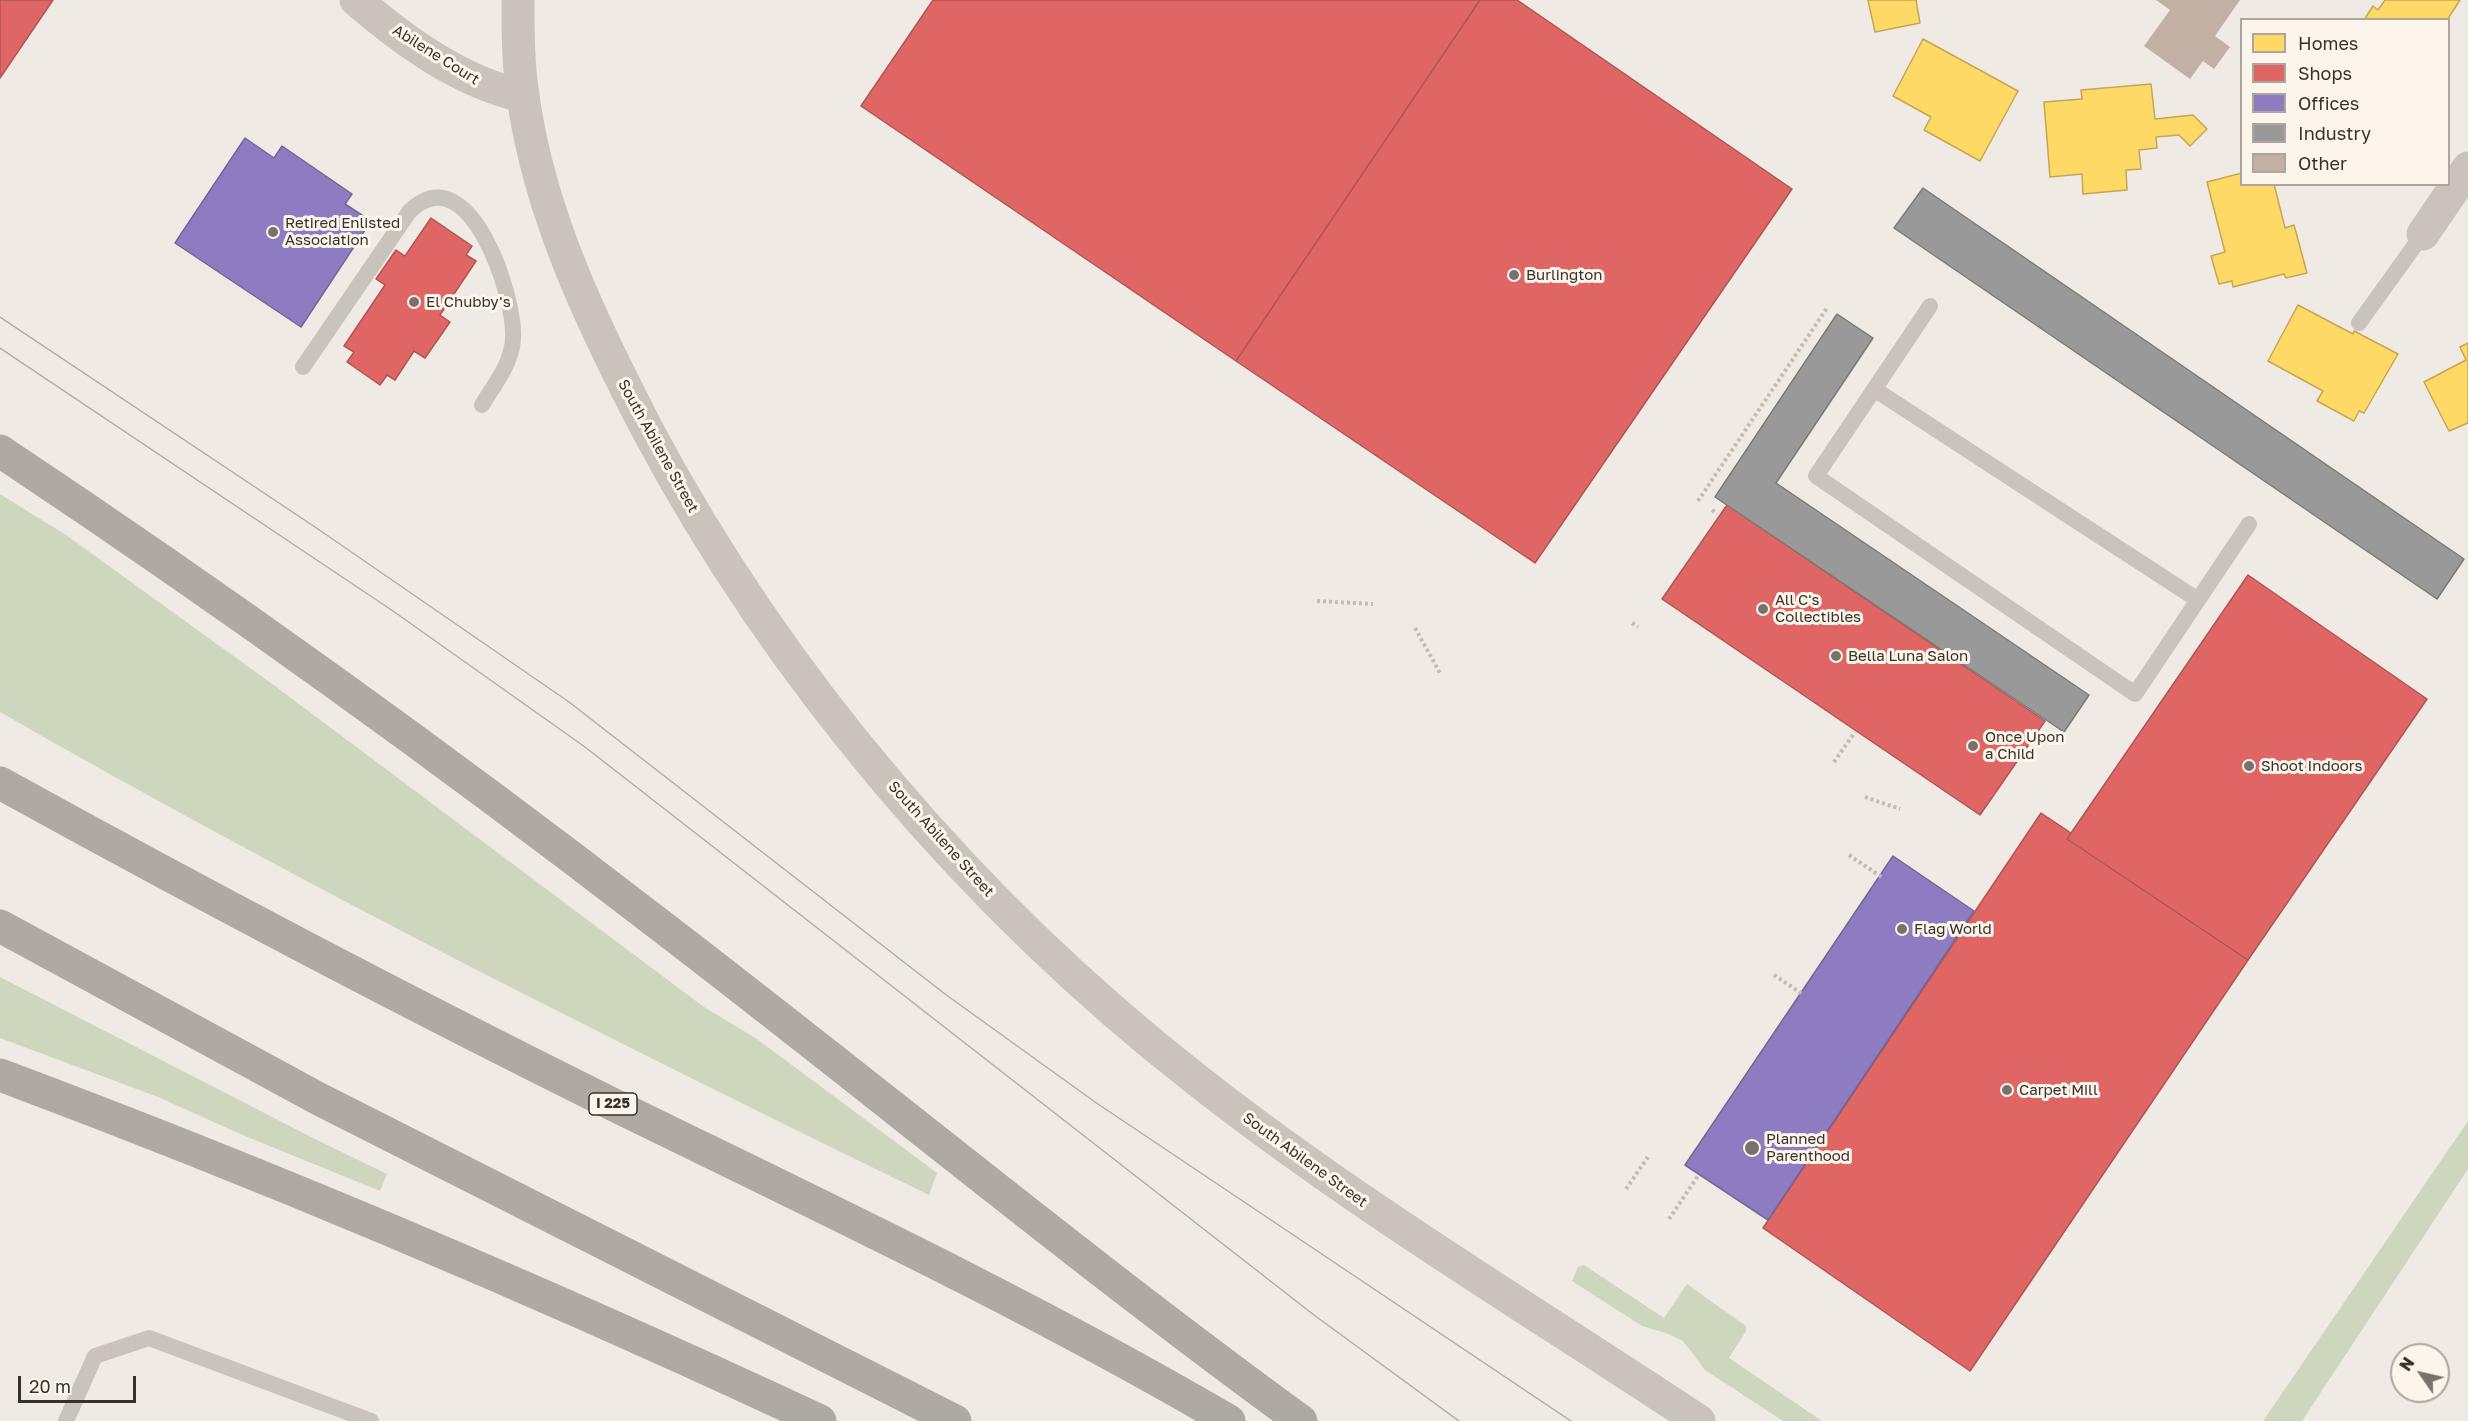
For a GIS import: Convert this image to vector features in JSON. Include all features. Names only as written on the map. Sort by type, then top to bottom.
[{"type":"highway","points":[[0,451],[223,601],[393,724],[658,923],[1090,1263],[1301,1421]]},
{"type":"highway","name":"I 225","points":[[0,783],[118,848],[466,1031],[899,1245],[1102,1350],[1229,1421]]},
{"type":"highway","points":[[0,926],[320,1099],[955,1421]]},
{"type":"highway","points":[[0,1075],[310,1198],[663,1348],[820,1421]]},
{"type":"street","name":"Abilene Court","points":[[356,0],[381,21],[470,79],[523,96]]},
{"type":"street","name":"South Abilene Street","points":[[518,0],[523,96],[532,141],[560,238],[605,347],[660,452],[759,614],[824,702],[917,814],[1043,948],[1199,1082],[1374,1209],[1699,1421]]},
{"type":"street","points":[[2423,234],[2468,168]]},
{"type":"lane","points":[[303,367],[409,212],[417,204],[430,199],[445,200],[461,206],[471,215],[482,231],[494,257],[513,325],[510,356],[482,405]]},
{"type":"lane","points":[[2359,323],[2423,234]]},
{"type":"lane","points":[[1930,306],[1816,476],[2135,694],[2249,524]]},
{"type":"lane","points":[[1874,389],[2198,600]]},
{"type":"lane","points":[[66,1421],[95,1356],[149,1338],[371,1421]]},
{"type":"path","points":[[1698,501],[1827,308]]},
{"type":"path","points":[[1712,510],[1716,514]]},
{"type":"path","points":[[1317,601],[1373,604]]},
{"type":"path","points":[[1632,623],[1638,627]]},
{"type":"path","points":[[1415,628],[1440,675]]},
{"type":"path","points":[[1834,762],[1855,732]]},
{"type":"path","points":[[1865,797],[1900,809]]},
{"type":"path","points":[[1849,855],[1883,878]]},
{"type":"path","points":[[1774,975],[1804,995]]},
{"type":"path","points":[[1626,1189],[1648,1157]]},
{"type":"path","points":[[1669,1219],[1698,1176]]},
{"type":"green space","points":[[0,494],[66,535],[275,686],[704,1007],[757,1039],[937,1173],[929,1195],[577,1021],[344,901],[0,712]]},
{"type":"green space","points":[[0,977],[387,1174],[380,1191],[245,1136],[158,1097],[0,1038]]},
{"type":"green space","points":[[2468,1121],[2468,1169],[2302,1421],[2263,1421]]},
{"type":"green space","points":[[1584,1265],[1664,1318],[1687,1284],[1746,1326],[1746,1331],[1729,1358],[1822,1421],[1783,1421],[1705,1370],[1683,1341],[1642,1326],[1572,1281],[1578,1267]]},
{"type":"building: Homes","points":[[1868,0],[1916,0],[1920,23],[1875,32]]},
{"type":"building: Homes","points":[[2385,0],[2460,0],[2448,18],[2365,18],[2373,6],[2378,10]]},
{"type":"building: Homes","points":[[1923,39],[2018,91],[1980,161],[1924,130],[1931,117],[1893,96]]},
{"type":"building: Homes","points":[[2151,84],[2155,119],[2193,115],[2207,129],[2190,146],[2179,135],[2156,137],[2157,148],[2139,150],[2141,169],[2126,170],[2127,190],[2083,194],[2082,174],[2050,177],[2044,102],[2082,99],[2081,90]]},
{"type":"building: Homes","points":[[2240,174],[2240,186],[2274,186],[2285,228],[2294,225],[2307,273],[2286,278],[2284,274],[2233,287],[2232,281],[2219,284],[2211,256],[2225,252],[2207,182]]},
{"type":"building: Homes","points":[[2298,305],[2353,334],[2354,331],[2398,354],[2364,413],[2359,411],[2354,421],[2317,401],[2323,391],[2268,361]]},
{"type":"building: Homes","points":[[2468,343],[2468,423],[2449,431],[2424,382],[2466,360],[2460,347]]},
{"type":"building: Shops","points":[[0,0],[53,0],[0,78]]},
{"type":"building: Shops","points":[[933,0],[1480,0],[1236,361],[861,106]]},
{"type":"building: Shops","name":"Burlington","points":[[1480,0],[1517,0],[1792,189],[1535,563],[1236,361]]},
{"type":"building: Shops","points":[[431,218],[472,246],[466,255],[476,261],[440,315],[450,322],[425,358],[414,351],[395,380],[387,375],[380,385],[347,362],[354,352],[344,346],[385,285],[376,279],[396,250],[405,256]]},
{"type":"building: Shops","points":[[1727,505],[2045,721],[1980,815],[1662,599]]},
{"type":"building: Shops","name":"Shoot Indoors","points":[[2248,575],[2427,699],[2248,960],[2067,839]]},
{"type":"building: Shops","name":"Carpet Mill","points":[[2041,813],[2071,833],[2067,839],[2248,960],[1970,1371],[1763,1228]]},
{"type":"building: Offices","name":"Retired Enlisted Association","points":[[245,138],[274,158],[282,146],[352,194],[345,204],[371,221],[301,327],[175,243]]},
{"type":"building: Offices","points":[[1893,856],[1974,911],[1768,1220],[1685,1165]]},
{"type":"building: Industry","points":[[1923,188],[2464,559],[2437,599],[1894,228]]},
{"type":"building: Industry","points":[[1837,314],[1873,338],[1776,483],[2089,695],[2064,732],[1715,497]]},
{"type":"building: Other","points":[[2156,0],[2240,0],[2215,36],[2230,47],[2214,69],[2203,61],[2190,79],[2144,46],[2170,10]]},
{"type":"tram line","points":[[0,317],[318,529],[569,702],[945,994],[1095,1102],[1571,1421]]},
{"type":"tram line","points":[[0,348],[393,611],[585,747],[1314,1315],[1459,1421]]},
{"type":"place","name":"Retired Enlisted Association","points":[[273,232]]},
{"type":"place","name":"Burlington","points":[[1514,275]]},
{"type":"place","name":"El Chubby's","points":[[414,302]]},
{"type":"place","name":"All C's Collectibles","points":[[1763,609]]},
{"type":"place","name":"Bella Luna Salon","points":[[1836,656]]},
{"type":"place","name":"Once Upon a Child","points":[[1973,746]]},
{"type":"place","name":"Shoot Indoors","points":[[2249,766]]},
{"type":"place","name":"Flag World","points":[[1902,929]]},
{"type":"place","name":"Carpet Mill","points":[[2007,1090]]},
{"type":"place","name":"Planned Parenthood","points":[[1752,1148]]}]
